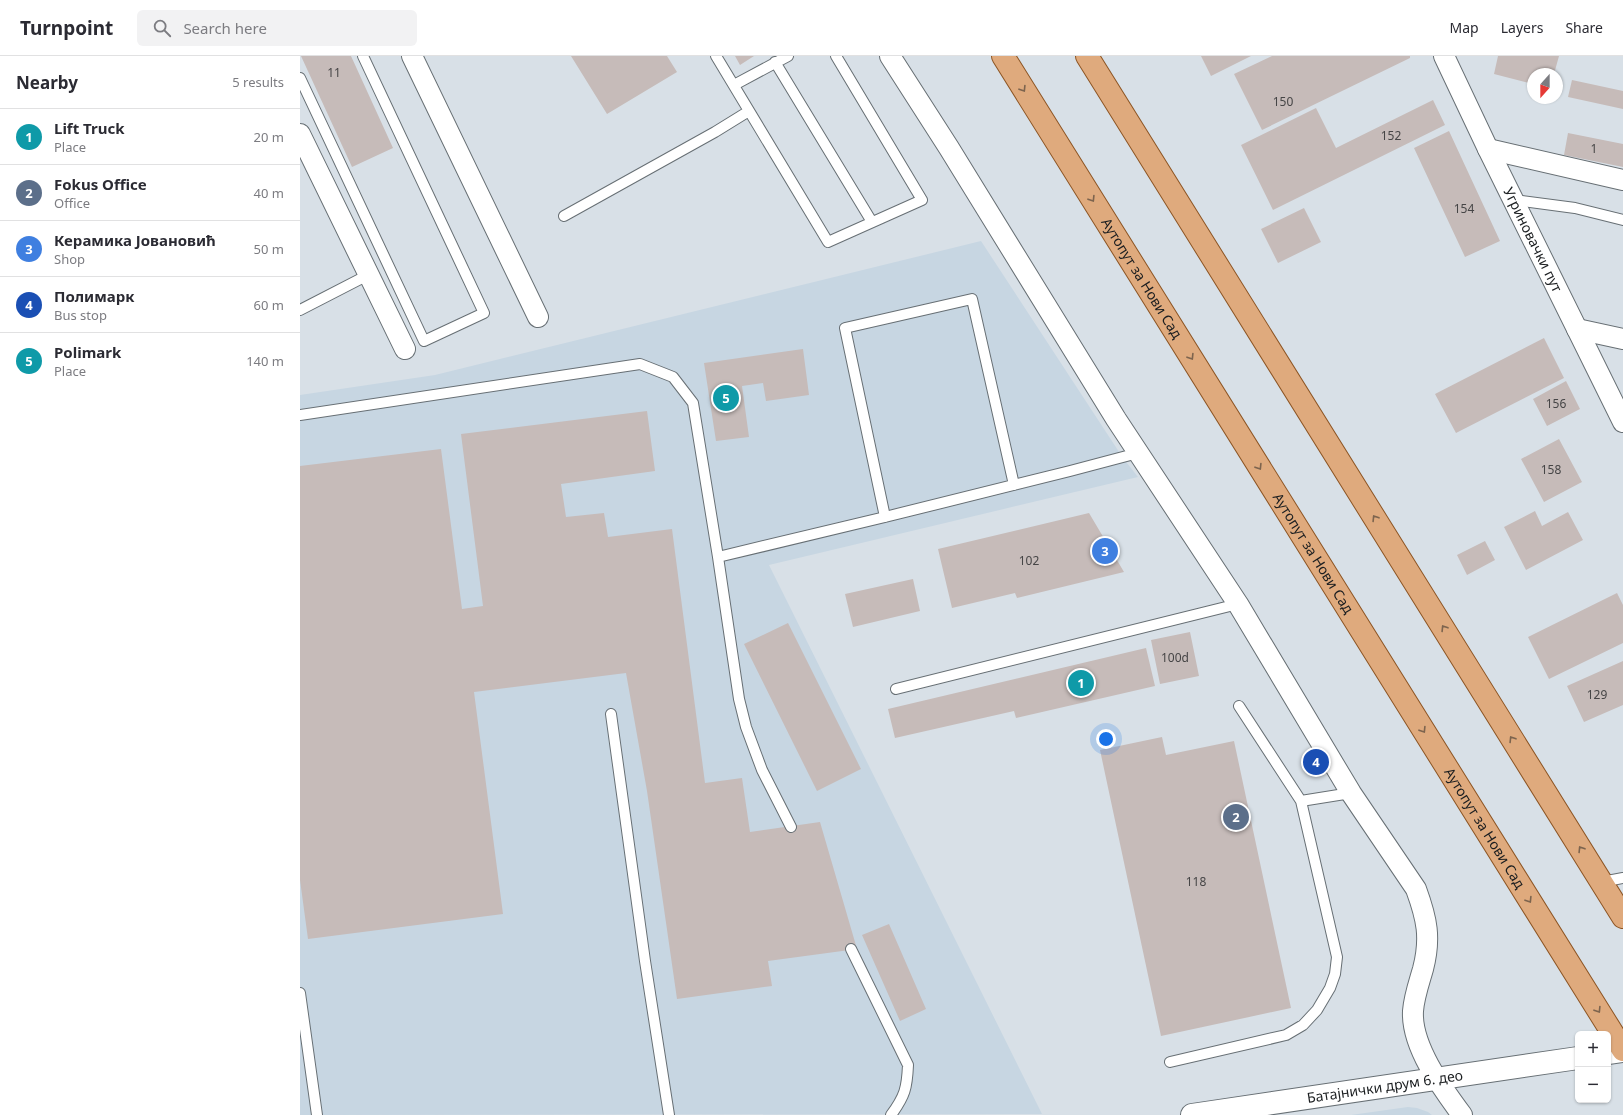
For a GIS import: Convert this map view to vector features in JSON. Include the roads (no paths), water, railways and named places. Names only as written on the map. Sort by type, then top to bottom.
[{"type":"main road","name":"Аутопут за Нови Сад","points":[[1003,56],[1623,1051]]},
{"type":"main road","points":[[1087,56],[1623,917]]},
{"type":"street","points":[[412,56],[538,317]]},
{"type":"street","points":[[890,56],[949,148],[1138,453],[1238,604],[1351,793],[1416,889],[1422,905],[1428,938],[1427,954],[1416,992],[1413,1012],[1415,1032],[1420,1048],[1438,1079],[1462,1115]]},
{"type":"street","name":"Угриновачки пут","points":[[1444,56],[1576,329],[1623,422]]},
{"type":"street","points":[[300,134],[405,349]]},
{"type":"street","points":[[1488,149],[1623,180]]},
{"type":"street","points":[[1576,329],[1623,339]]},
{"type":"street","points":[[1611,1053],[1623,1051]]},
{"type":"street","name":"Батајнички друм 6. део","points":[[1192,1115],[1248,1111],[1438,1079],[1575,1058]]},
{"type":"lane","points":[[300,78],[424,340],[484,313],[363,56]]},
{"type":"lane","points":[[716,56],[828,242],[922,200],[836,56]]},
{"type":"lane","points":[[734,85],[788,56]]},
{"type":"lane","points":[[776,62],[872,222]]},
{"type":"lane","points":[[564,216],[715,132],[749,111]]},
{"type":"lane","points":[[1514,200],[1575,208],[1623,220]]},
{"type":"lane","points":[[300,310],[368,275]]},
{"type":"lane","points":[[885,517],[845,328],[972,299],[1014,485]]},
{"type":"lane","points":[[300,415],[640,364],[673,377],[693,403],[739,699],[746,727],[762,770],[791,826]]},
{"type":"lane","points":[[718,557],[885,517],[1138,453]]},
{"type":"lane","points":[[896,689],[1238,604]]},
{"type":"lane","points":[[1170,1062],[1286,1035],[1303,1025],[1317,1010],[1330,988],[1335,974],[1337,957],[1301,801],[1240,706]]},
{"type":"lane","points":[[611,714],[644,961],[668,1115]]},
{"type":"lane","points":[[1301,801],[1351,793]]},
{"type":"lane","points":[[1602,882],[1623,878]]},
{"type":"lane","points":[[851,949],[908,1065],[907,1085],[901,1101],[891,1115]]},
{"type":"lane","points":[[300,993],[317,1115]]},
{"type":"place","name":"Polimark","points":[[726,398]]},
{"type":"place","name":"Керамика Јовановић","points":[[1105,551]]},
{"type":"place","name":"Lift Truck","points":[[1081,683]]},
{"type":"place","name":"Полимарк","points":[[1316,762]]},
{"type":"place","name":"Fokus Office","points":[[1236,817]]}]
